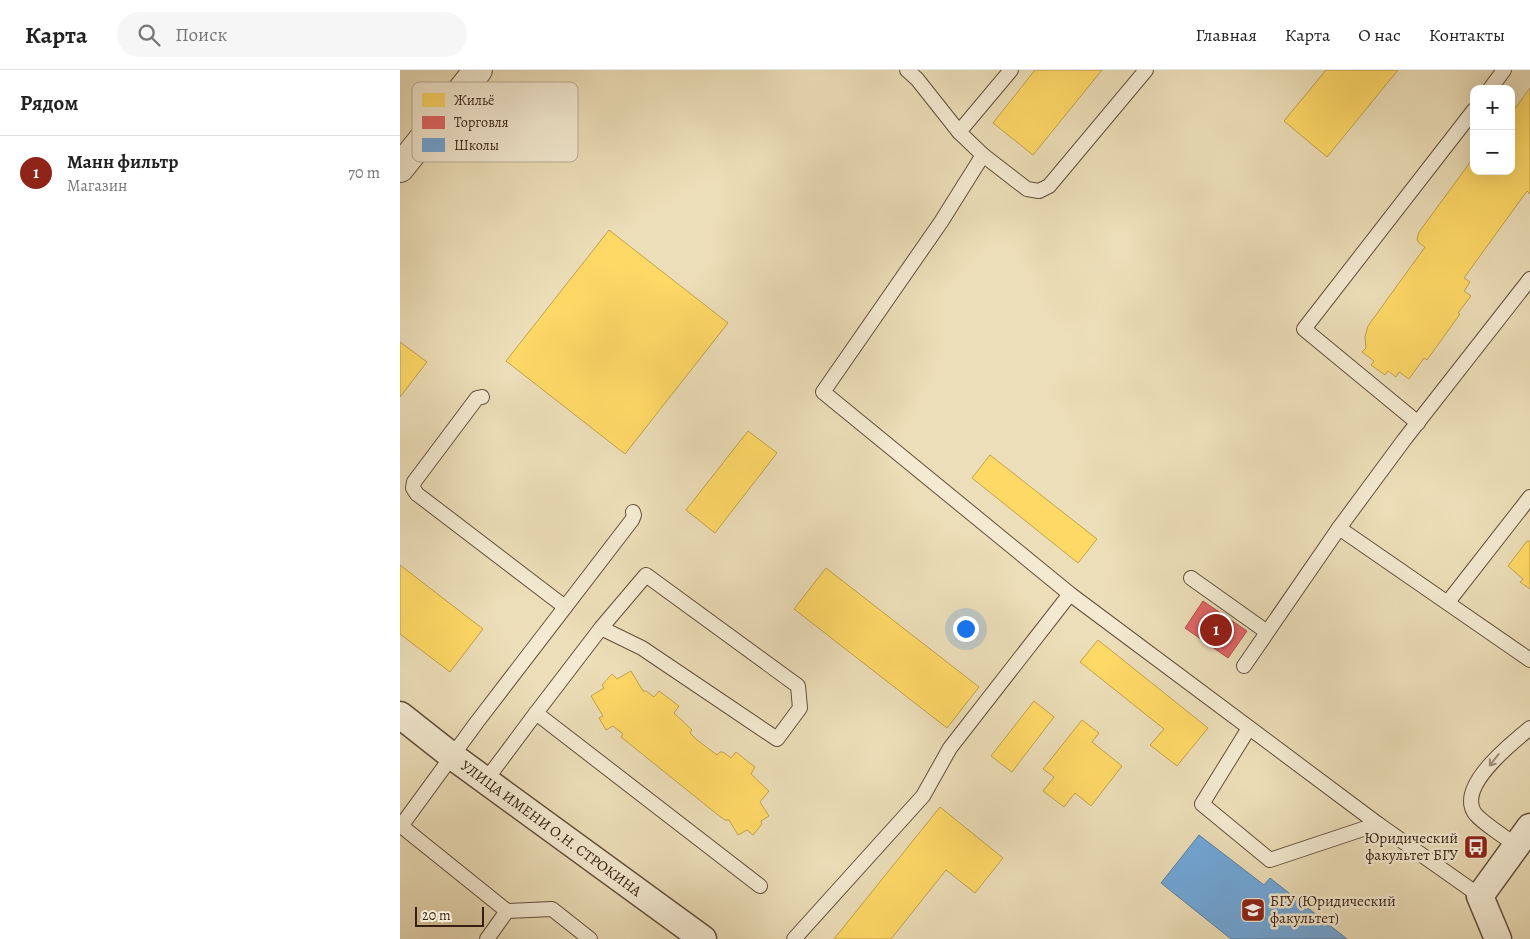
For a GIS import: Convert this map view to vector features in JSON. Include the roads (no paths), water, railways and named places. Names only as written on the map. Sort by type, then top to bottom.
[{"type":"street","points":[[468,82],[478,70]]},
{"type":"street","points":[[400,168],[412,153]]},
{"type":"street","name":"УЛИЦА ИМЕНИ О.Н. СТРОКИНА","points":[[400,715],[452,756],[703,939]]},
{"type":"street","points":[[1498,939],[1480,896],[1523,836]]},
{"type":"lane","points":[[959,132],[1010,70]]},
{"type":"lane","points":[[916,73],[959,132],[983,155],[1027,189],[1039,191],[1049,186],[1146,70]]},
{"type":"lane","points":[[1493,85],[1504,70]]},
{"type":"lane","points":[[1418,423],[1304,328],[1470,115]]},
{"type":"lane","points":[[983,155],[941,222],[824,392],[1070,594],[1378,824],[1480,896]]},
{"type":"lane","points":[[1244,666],[1339,528],[1530,279]]},
{"type":"lane","points":[[482,397],[477,398],[414,482],[413,488],[417,494],[565,607]]},
{"type":"lane","points":[[1448,602],[1530,497]]},
{"type":"lane","points":[[590,939],[552,909],[507,911],[401,826],[632,520],[634,512]]},
{"type":"lane","points":[[1514,518],[1530,516]]},
{"type":"lane","points":[[1339,528],[1530,660]]},
{"type":"lane","points":[[486,780],[601,628],[646,575],[798,686],[800,708],[776,739],[642,648],[601,628]]},
{"type":"lane","points":[[1191,578],[1267,632]]},
{"type":"lane","points":[[794,939],[924,796],[950,748],[1070,594]]},
{"type":"lane","points":[[536,714],[760,886]]},
{"type":"lane","points":[[1249,728],[1202,804],[1270,860],[1378,824]]},
{"type":"lane","points":[[1523,836],[1492,829],[1474,813],[1471,798],[1476,783],[1499,754],[1530,728]]},
{"type":"lane","points":[[487,939],[507,911]]},
{"type":"place","name":"Манн фильтр","points":[[1216,630]]},
{"type":"place","name":"Юридический факультет БГУ","points":[[1476,847]]},
{"type":"place","name":"БГУ (Юридический факультет)","points":[[1253,910]]}]
